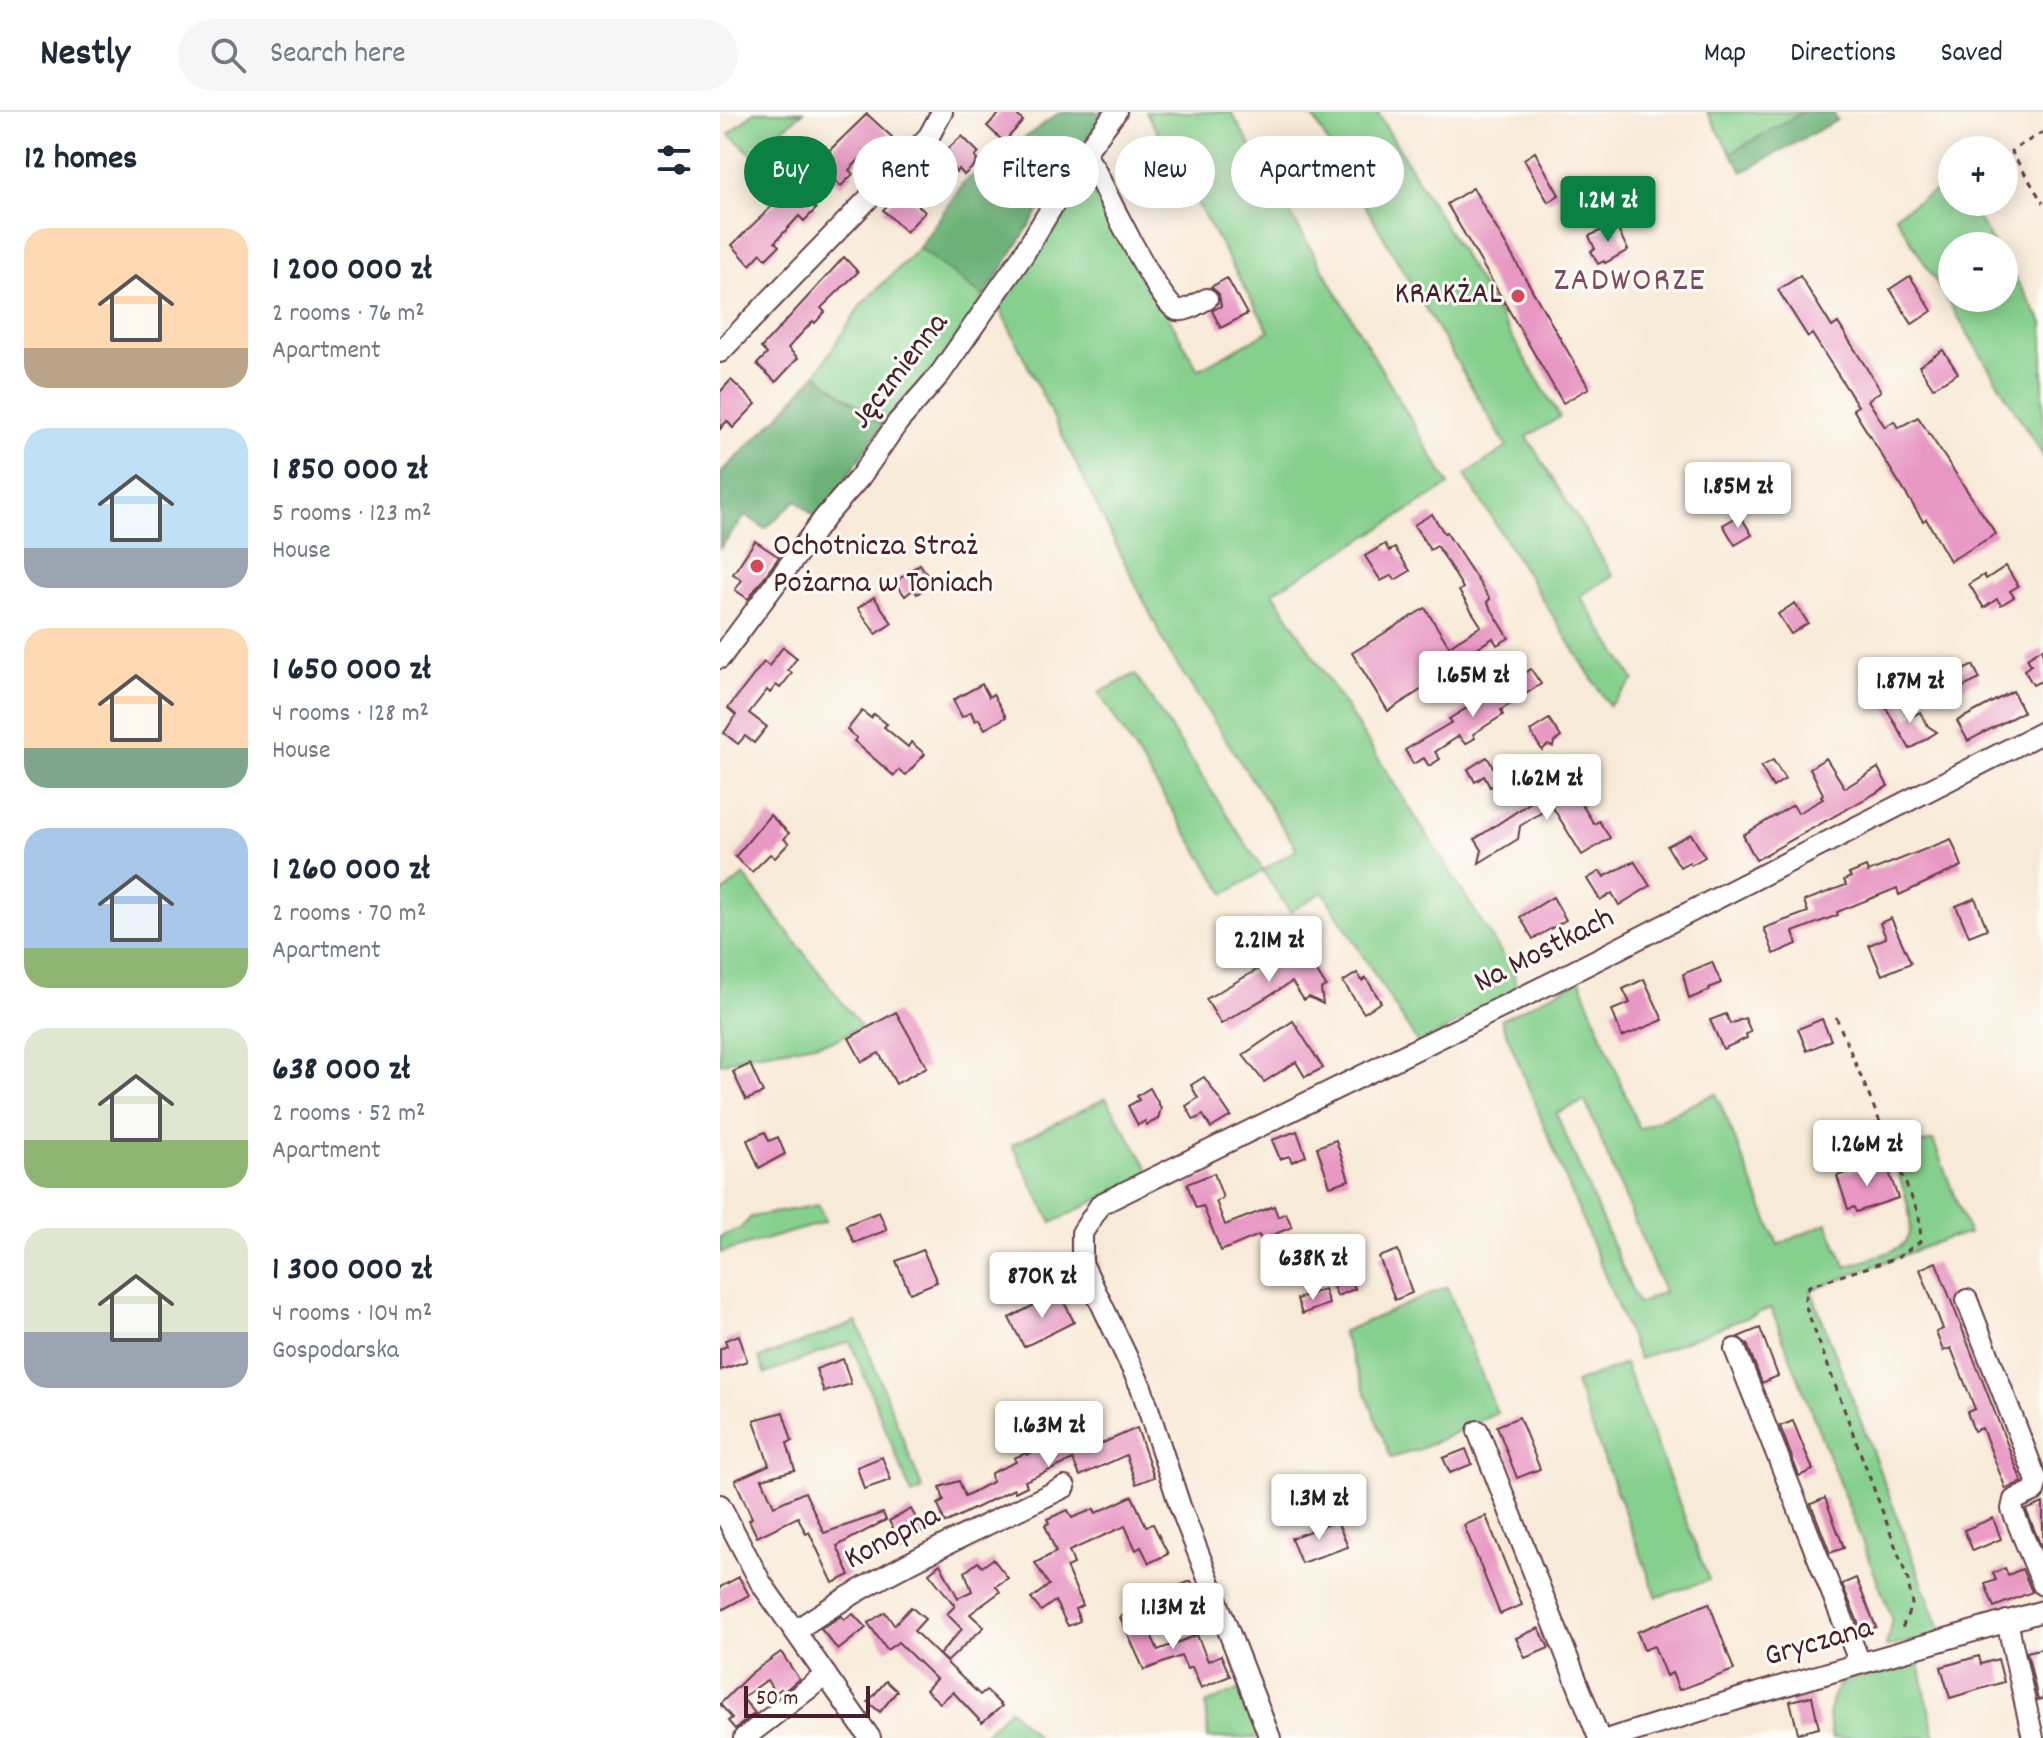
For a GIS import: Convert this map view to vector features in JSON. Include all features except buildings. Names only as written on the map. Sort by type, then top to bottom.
[{"type":"street","points":[[720,352],[929,136],[942,112]]},
{"type":"street","name":"Jęczmienna","points":[[1098,136],[1116,112]]},
{"type":"street","points":[[1099,177],[1153,280],[1171,307],[1185,310],[1207,299]]},
{"type":"street","name":"Jęczmienna","points":[[720,658],[825,517],[860,477],[898,422],[948,363],[1023,255],[1051,208]]},
{"type":"street","name":"Na Mostkach","points":[[1270,1738],[1180,1506],[1141,1387],[1082,1263],[1082,1233],[1101,1204],[1545,986],[2043,732]]},
{"type":"street","points":[[1967,1300],[2037,1481],[2034,1491],[2014,1500],[2012,1509],[2043,1585]]},
{"type":"street","points":[[1735,1349],[1860,1663]]},
{"type":"street","points":[[1478,1431],[1599,1738]]},
{"type":"street","name":"Konopna","points":[[795,1631],[872,1584],[1065,1487]]},
{"type":"street","points":[[720,1505],[761,1583],[870,1738]]},
{"type":"street","name":"Gryczana","points":[[1612,1738],[2043,1611]]},
{"type":"street","points":[[2007,1621],[2033,1738]]},
{"type":"street","points":[[744,1738],[826,1675]]},
{"type":"path","points":[[2043,132],[2011,151],[2043,203]]},
{"type":"path","points":[[1836,1017],[1922,1227],[1921,1241],[1897,1258],[1809,1286],[1804,1302],[1908,1580],[1912,1604],[1901,1633]]},
{"type":"green space","points":[[754,112],[803,112],[775,136],[744,136],[744,147],[729,134]]},
{"type":"green space","points":[[1060,112],[1109,112],[1089,136],[1027,136]]},
{"type":"green space","points":[[1146,112],[1231,112],[1245,136],[1231,136],[1231,208],[1287,208],[1449,485],[1273,592],[1514,973],[1516,989],[1419,1045],[1323,892],[1290,912],[1263,871],[1225,894],[1099,693],[1135,674],[1263,870],[1297,849],[1169,652],[997,303],[1056,208],[1099,208],[1099,190],[1198,370],[1269,331],[1200,208],[1215,208],[1215,136],[1159,136]]},
{"type":"green space","points":[[1310,112],[1377,112],[1391,136],[1324,136]]},
{"type":"green space","points":[[1707,112],[1803,112],[1731,153]]},
{"type":"green space","points":[[1803,112],[1833,112],[1837,120],[1743,172],[1731,153]]},
{"type":"green space","points":[[1404,157],[1560,417],[1527,437],[1613,576],[1580,596],[1634,680],[1609,706],[1465,475],[1507,447],[1366,208],[1404,208]]},
{"type":"green space","points":[[974,175],[974,208],[1040,208],[984,297],[919,248],[946,208],[958,208],[958,190]]},
{"type":"green space","points":[[1938,189],[1938,216],[1977,216],[1986,232],[1938,232],[1938,285],[1895,215]]},
{"type":"green space","points":[[919,248],[984,297],[938,364],[882,425],[816,374],[861,305]]},
{"type":"green space","points":[[2018,283],[2043,323],[2043,456],[1955,312],[2018,312]]},
{"type":"green space","points":[[816,374],[882,425],[818,520],[796,500],[765,529],[746,515],[720,548],[720,474]]},
{"type":"green space","points":[[744,875],[861,1027],[833,1041],[749,1055],[720,1064],[720,895]]},
{"type":"green space","points":[[1580,980],[1639,1129],[1716,1093],[1778,1245],[1827,1223],[1846,1267],[1880,1256],[1899,1247],[1907,1239],[1910,1227],[1906,1198],[1886,1142],[1891,1140],[1896,1151],[1933,1140],[1969,1234],[1948,1238],[1811,1290],[1942,1635],[1886,1647],[1892,1618],[1771,1308],[1639,1359],[1501,1020]],"holes":[[[1585,1101],[1664,1292],[1638,1304],[1556,1113]]]},
{"type":"green space","points":[[1106,1098],[1151,1173],[1052,1223],[1012,1145]]},
{"type":"green space","points":[[819,1205],[825,1222],[720,1253],[720,1237],[740,1229],[751,1217]]},
{"type":"green space","points":[[1447,1287],[1497,1413],[1420,1449],[1391,1458],[1342,1332]]},
{"type":"green space","points":[[857,1322],[923,1490],[912,1495],[850,1341],[765,1374],[759,1358]]},
{"type":"green space","points":[[1625,1364],[1709,1580],[1657,1597],[1575,1383]]},
{"type":"green space","points":[[1918,1659],[1935,1738],[1832,1738],[1829,1715],[1832,1698],[1839,1686],[1864,1672]]},
{"type":"green space","points":[[1243,1688],[1266,1738],[1208,1738],[1206,1704]]},
{"type":"green space","points":[[1010,1709],[1038,1738],[980,1738]]},
{"type":"place","name":"KRAKŻAL","points":[[1518,296]]},
{"type":"place","name":"Ochotnicza Straż Pożarna w Toniach","points":[[757,566]]},
{"type":"district","name":"ZADWORZE","points":[[1630,282]]}]
